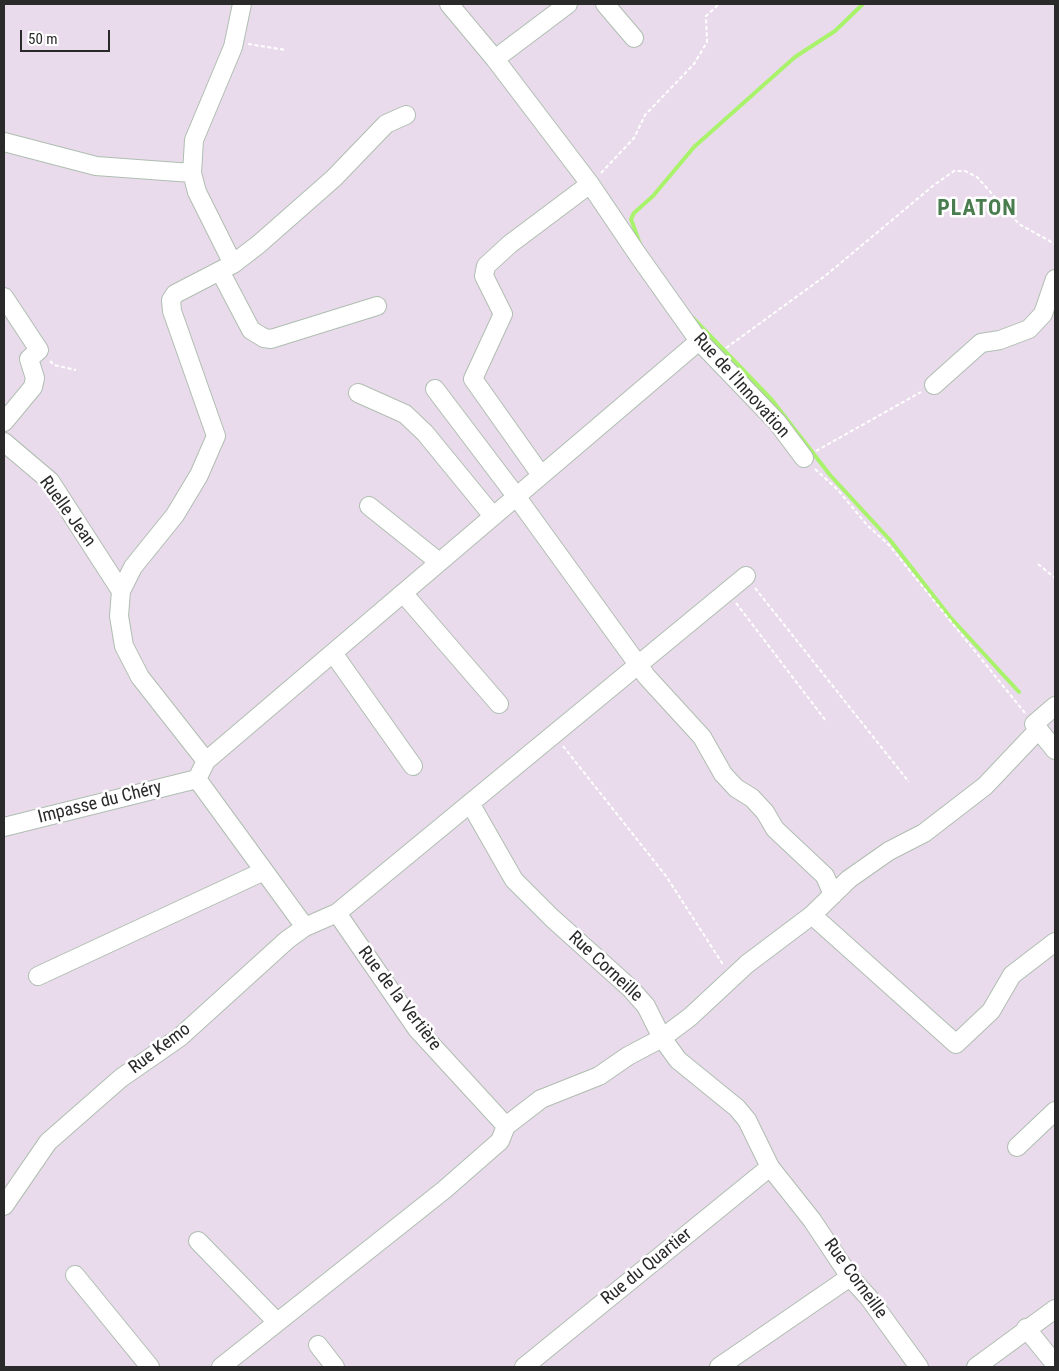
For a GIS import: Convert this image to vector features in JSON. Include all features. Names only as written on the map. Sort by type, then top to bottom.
[{"type":"street","points":[[242,4],[234,42],[194,140],[192,173],[197,192],[251,330],[256,335],[271,339],[377,306]]},
{"type":"street","name":"Rue de l'Innovation","points":[[449,4],[495,59],[590,184],[699,341],[778,422],[804,458]]},
{"type":"street","points":[[495,59],[568,4]]},
{"type":"street","points":[[605,4],[634,38]]},
{"type":"street","points":[[206,761],[140,678],[124,646],[119,616],[121,591],[134,567],[175,515],[200,476],[215,444],[216,436],[172,311],[171,300],[175,294],[226,267],[334,178],[386,124],[406,115]]},
{"type":"street","points":[[4,142],[96,166],[192,173]]},
{"type":"street","points":[[541,475],[473,379],[503,314],[484,276],[486,266],[510,244],[590,184]]},
{"type":"street","points":[[934,385],[981,344],[1000,340],[1030,329],[1043,314],[1055,279]]},
{"type":"street","points":[[4,297],[40,350],[29,359],[35,378],[30,394],[4,422]]},
{"type":"street","points":[[306,927],[197,779],[206,761],[699,341]]},
{"type":"street","points":[[435,389],[516,496],[661,695],[702,737],[723,774],[736,788],[752,798],[765,812],[775,828],[825,876],[833,895]]},
{"type":"street","points":[[358,393],[399,411],[425,433],[493,516]]},
{"type":"street","name":"Ruelle Jean","points":[[4,442],[50,481],[121,591]]},
{"type":"street","points":[[369,506],[439,562]]},
{"type":"street","name":"Rue Kemo","points":[[4,1206],[48,1142],[121,1078],[180,1036],[287,940],[306,927],[337,913],[746,576]]},
{"type":"street","points":[[403,593],[499,704]]},
{"type":"street","points":[[333,653],[413,766]]},
{"type":"street","points":[[221,1367],[276,1321],[450,1185],[500,1140],[506,1126],[541,1099],[599,1076],[628,1056],[662,1038],[690,1017],[746,964],[812,915],[857,873],[889,851],[924,833],[978,792],[1019,753],[1036,727],[1055,706]]},
{"type":"street","points":[[1036,727],[1055,750]]},
{"type":"street","name":"Impasse du Chéry","points":[[4,827],[197,779]]},
{"type":"street","name":"Rue Corneille","points":[[470,803],[514,880],[552,918],[630,988],[646,1006],[662,1038],[678,1060],[736,1108],[747,1120],[770,1167],[812,1220],[850,1278],[869,1298],[920,1367]]},
{"type":"street","points":[[38,976],[264,871]]},
{"type":"street","name":"Rue de la Vertière","points":[[337,913],[417,1029],[506,1126]]},
{"type":"street","points":[[812,915],[954,1044],[959,1043],[991,1011],[1012,975],[1055,942]]},
{"type":"street","points":[[1017,1147],[1055,1111]]},
{"type":"street","name":"Rue du Quartier","points":[[524,1367],[770,1167]]},
{"type":"street","points":[[198,1241],[276,1321]]},
{"type":"street","points":[[75,1275],[150,1367]]},
{"type":"street","points":[[719,1367],[850,1278]]},
{"type":"street","points":[[976,1367],[1026,1328],[1055,1310]]},
{"type":"street","points":[[1026,1328],[1055,1364]]},
{"type":"street","points":[[318,1345],[335,1367]]},
{"type":"path","points":[[590,184],[634,138],[645,115],[694,64],[707,42],[706,16],[719,4]]},
{"type":"path","points":[[234,42],[286,50]]},
{"type":"path","points":[[721,351],[825,276],[934,184],[954,171],[965,171],[976,177],[1019,224],[1055,244]]},
{"type":"path","points":[[40,350],[54,365],[76,370]]},
{"type":"path","points":[[934,385],[804,458],[838,490],[867,525],[889,545],[1036,727]]},
{"type":"path","points":[[1038,564],[1055,578]]},
{"type":"path","points":[[746,576],[909,782]]},
{"type":"path","points":[[727,591],[826,721]]},
{"type":"path","points":[[553,734],[666,876],[732,978]]},
{"type":"waterway","points":[[640,244],[631,219],[634,213],[653,196],[694,147],[795,57],[835,31],[863,4]]},
{"type":"waterway","points":[[692,317],[772,400],[830,475],[890,540],[950,617],[1019,692]]},
{"type":"district","name":"PLATON","points":[[977,209]]}]
